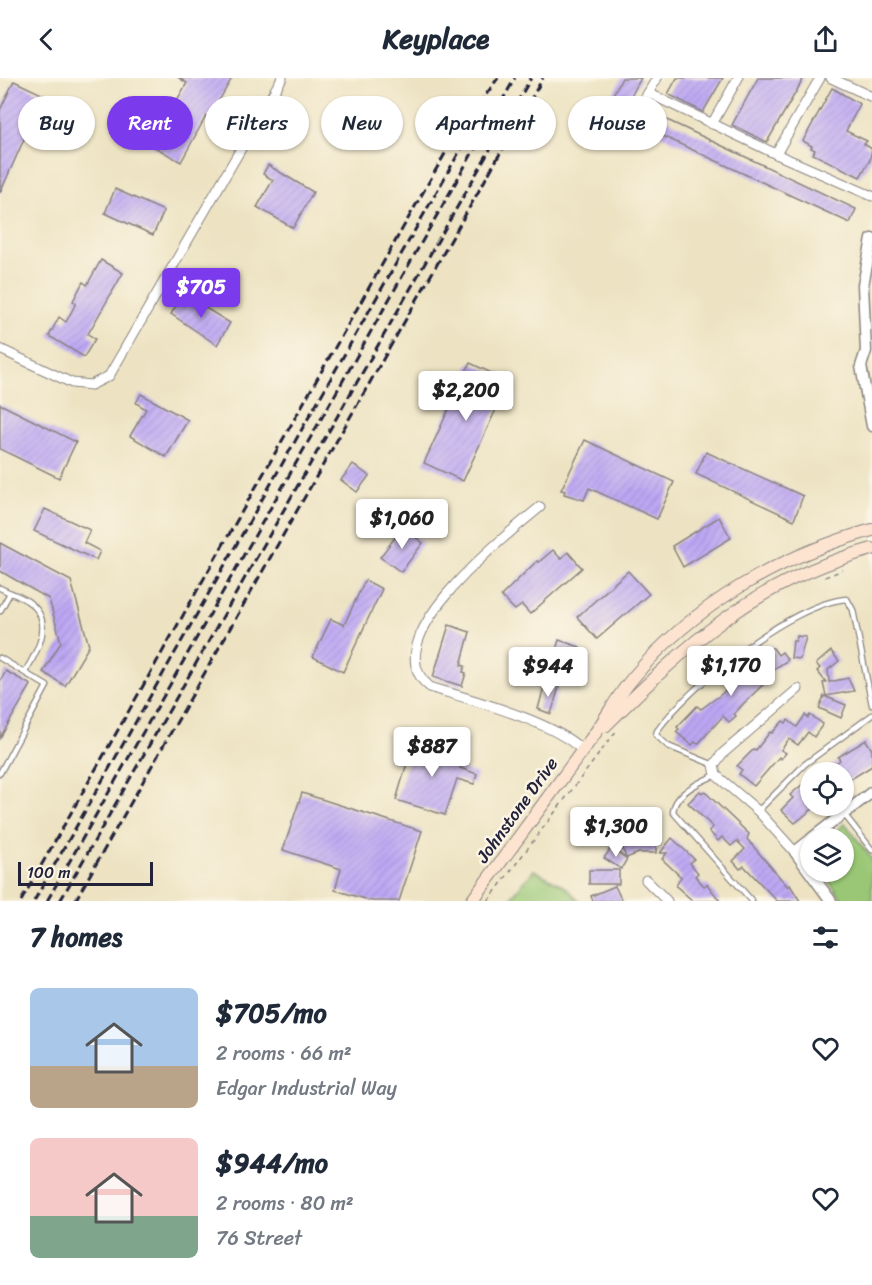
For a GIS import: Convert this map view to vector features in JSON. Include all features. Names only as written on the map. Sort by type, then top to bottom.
[{"type":"main road","name":"Johnstone Drive","points":[[472,901],[591,740],[632,680],[655,654],[706,610],[773,567],[825,543],[872,530]]},
{"type":"main road","name":"Johnstone Drive","points":[[591,740],[656,674],[724,618],[794,578],[872,549]]},
{"type":"street","points":[[0,350],[72,383],[91,385],[109,376],[282,78]]},
{"type":"street","points":[[646,96],[657,78]]},
{"type":"street","points":[[712,124],[738,78]]},
{"type":"street","points":[[776,154],[820,78]]},
{"type":"street","points":[[831,78],[872,97]]},
{"type":"street","points":[[648,93],[776,154],[872,196]]},
{"type":"street","points":[[872,239],[863,285],[869,355],[861,366],[867,373],[872,426]]},
{"type":"street","points":[[540,507],[468,570],[430,617],[418,644],[414,663],[418,678],[426,684],[551,730],[574,742],[583,751]]},
{"type":"street","points":[[798,689],[714,768],[795,852],[831,901]]},
{"type":"street","points":[[854,804],[872,792]]},
{"type":"street","points":[[824,828],[838,816]]},
{"type":"street","points":[[795,852],[800,848]]},
{"type":"street","points":[[646,880],[667,901]]},
{"type":"lane","points":[[0,588],[31,603],[42,624],[43,638],[25,672]]},
{"type":"lane","points":[[0,611],[10,593]]},
{"type":"lane","points":[[752,901],[673,812],[674,803],[714,768],[668,746],[656,735],[657,731],[706,679],[754,644],[798,616],[837,600],[847,599],[851,602],[872,705]]},
{"type":"lane","points":[[0,658],[47,686],[0,773]]},
{"type":"lane","points":[[758,812],[805,764],[872,715]]},
{"type":"lane","points":[[846,816],[872,850]]},
{"type":"path","points":[[822,578],[852,567]]},
{"type":"path","points":[[488,901],[619,728]]},
{"type":"green space","points":[[845,823],[849,828],[839,828]]},
{"type":"green space","points":[[854,835],[872,859],[872,901],[843,901],[829,882],[854,882]]},
{"type":"green space","points":[[534,870],[566,887],[579,901],[508,901]]},
{"type":"building","points":[[179,78],[232,78],[222,96],[205,96],[205,118],[193,140],[193,96],[179,96],[187,83]]},
{"type":"building","points":[[622,78],[641,78],[631,96],[612,96]]},
{"type":"building","points":[[677,78],[723,78],[703,112],[668,94]]},
{"type":"building","points":[[758,78],[804,78],[767,142],[732,125]]},
{"type":"building","points":[[14,81],[46,96],[18,96],[19,150],[0,193],[0,110]]},
{"type":"building","points":[[832,88],[860,104],[846,131],[867,141],[864,144],[872,149],[870,160],[860,177],[813,154],[815,150],[811,148],[812,146],[803,141]]},
{"type":"building","points":[[667,120],[856,209],[850,223],[667,138]]},
{"type":"building","points":[[160,150],[188,150],[181,162]]},
{"type":"building","points":[[268,165],[313,192],[293,228],[257,207],[273,180],[263,174]]},
{"type":"building","points":[[115,189],[164,211],[153,235],[105,213]]},
{"type":"building","points":[[101,260],[123,273],[88,334],[95,339],[84,357],[49,336],[59,317],[66,322],[83,282],[87,285]]},
{"type":"building","points":[[183,294],[230,323],[217,345],[171,314]]},
{"type":"building","points":[[470,363],[509,381],[463,481],[424,463]]},
{"type":"building","points":[[141,394],[188,420],[166,457],[130,436],[146,409],[136,403]]},
{"type":"building","points":[[0,404],[76,442],[59,478],[0,449]]},
{"type":"building","points":[[585,440],[674,482],[657,519],[589,488],[584,500],[564,494],[565,491],[561,490]]},
{"type":"building","points":[[706,452],[803,496],[794,520],[696,474]]},
{"type":"building","points":[[353,464],[369,476],[357,492],[341,480]]},
{"type":"building","points":[[45,509],[90,530],[84,543],[100,551],[96,560],[34,531]]},
{"type":"building","points":[[719,517],[731,538],[683,567],[672,546]]},
{"type":"building","points":[[403,527],[423,543],[401,572],[380,557]]},
{"type":"building","points":[[0,543],[71,581],[89,646],[65,686],[43,672],[61,642],[49,599],[0,571]]},
{"type":"building","points":[[553,550],[561,559],[568,552],[582,568],[530,614],[522,605],[515,610],[501,596],[537,561],[539,562]]},
{"type":"building","points":[[628,571],[649,594],[597,639],[577,617]]},
{"type":"building","points":[[365,580],[382,589],[343,672],[313,657],[331,619],[344,625]]},
{"type":"building","points":[[449,625],[470,632],[461,665],[465,666],[463,672],[466,673],[462,686],[433,677]]},
{"type":"building","points":[[797,636],[806,637],[800,659],[791,658],[793,641],[796,641]]},
{"type":"building","points":[[559,640],[580,647],[570,676],[550,670]]},
{"type":"building","points":[[768,648],[773,648],[778,655],[782,652],[788,660],[768,673],[771,677],[734,714],[736,716],[729,722],[723,716],[698,744],[695,742],[692,745],[676,732],[679,729],[677,727],[697,706],[701,709],[719,696],[736,681],[734,678]]},
{"type":"building","points":[[831,651],[839,661],[828,670],[829,682],[848,678],[854,691],[826,696],[823,683],[826,682],[817,671],[820,668],[816,664]]},
{"type":"building","points":[[6,671],[31,685],[0,738],[0,681]]},
{"type":"building","points":[[545,683],[559,687],[551,714],[538,709]]},
{"type":"building","points":[[824,696],[846,705],[841,718],[819,708]]},
{"type":"building","points":[[805,715],[808,718],[810,715],[823,724],[814,737],[808,732],[798,745],[789,739],[781,750],[786,753],[781,759],[779,757],[754,786],[739,774],[742,770],[737,766],[754,749],[756,750],[770,732],[772,733],[783,721],[786,723],[788,720],[797,727]]},
{"type":"building","points":[[414,740],[464,756],[460,768],[477,774],[474,784],[457,779],[445,815],[396,800]]},
{"type":"building","points":[[866,740],[872,750],[872,766],[854,777],[854,762],[837,762],[840,760],[838,757]]},
{"type":"building","points":[[800,786],[800,816],[804,816],[795,823],[781,810],[793,798],[790,795]]},
{"type":"building","points":[[700,791],[702,793],[704,791],[749,834],[747,839],[788,887],[790,885],[800,901],[777,901],[744,866],[740,869],[733,861],[745,849],[737,841],[731,846],[722,837],[718,841],[709,831],[713,827],[688,803]]},
{"type":"building","points":[[302,793],[422,831],[399,901],[372,901],[335,890],[341,869],[283,850]]},
{"type":"building","points":[[647,829],[656,829],[656,853],[639,853],[626,858],[619,837],[632,833],[647,834]]},
{"type":"building","points":[[672,838],[694,859],[690,863],[698,873],[695,876],[704,886],[707,884],[720,901],[693,901],[676,886],[681,877],[662,859],[667,853],[660,853]]},
{"type":"building","points":[[611,848],[627,859],[621,869],[604,858]]},
{"type":"building","points":[[589,870],[619,870],[619,884],[589,884]]},
{"type":"building","points":[[615,886],[622,901],[593,901],[591,896]]},
{"type":"railway","points":[[21,901],[451,143],[498,78]]},
{"type":"railway","points":[[47,901],[515,78]]},
{"type":"railway","points":[[60,901],[531,78]]},
{"type":"railway","points":[[75,901],[543,78]]},
{"type":"railway","points":[[34,901],[460,150]]}]
